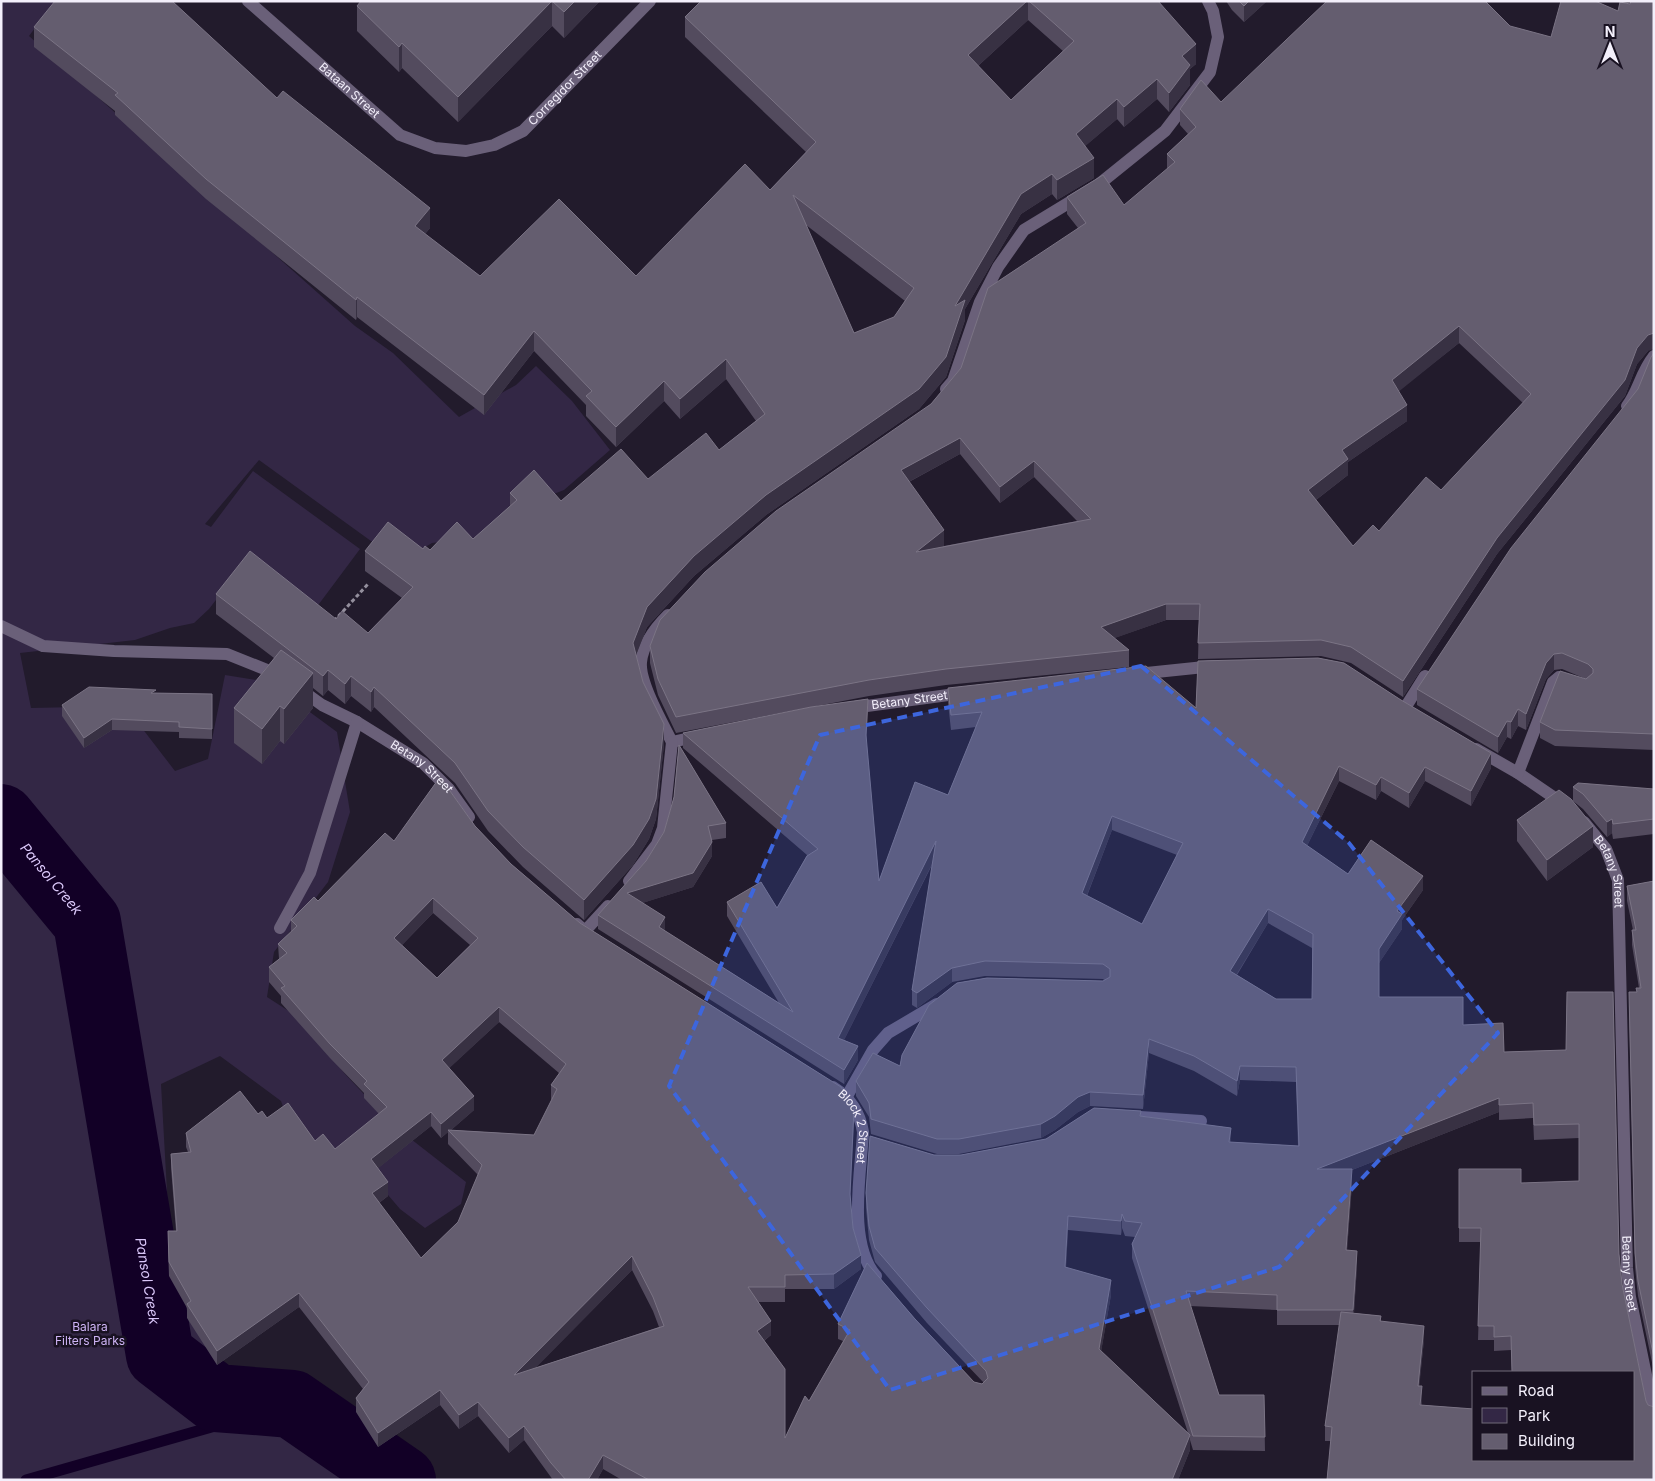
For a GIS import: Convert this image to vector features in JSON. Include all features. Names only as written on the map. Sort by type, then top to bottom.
[{"type":"street","name":"Bataan Street","points":[[248,1],[400,135],[434,148],[466,151]]},
{"type":"street","name":"Corregidor Street","points":[[466,151],[494,145],[523,131],[650,1]]},
{"type":"street","points":[[936,402],[953,382],[980,302],[998,267],[1024,230],[1098,185],[1165,132],[1210,72],[1218,37],[1213,11],[1208,1]]},
{"type":"street","points":[[1620,414],[1632,400],[1644,369],[1654,356]]},
{"type":"street","points":[[564,913],[589,934],[657,844],[663,828],[672,742],[650,698],[640,662],[653,632],[679,603]]},
{"type":"street","name":"Betany Street","points":[[1,626],[44,646],[114,651],[227,654],[282,676],[322,705],[357,722],[423,763],[449,789],[477,828]]},
{"type":"street","points":[[1121,676],[1229,666]]},
{"type":"street","points":[[1405,708],[1432,666]]},
{"type":"street","points":[[1518,773],[1553,682],[1559,677],[1585,687]]},
{"type":"street","name":"Betany Street","points":[[838,710],[974,691]]},
{"type":"street","points":[[280,928],[310,873],[357,722]]},
{"type":"street","points":[[672,742],[707,734]]},
{"type":"street","name":"Betany Street","points":[[1465,743],[1518,773],[1577,814],[1606,849],[1618,880],[1627,1268],[1630,1297],[1654,1414]]},
{"type":"street","points":[[847,1096],[872,1050],[888,1033],[920,1016],[948,996]]},
{"type":"street","name":"Block 2 Street","points":[[822,1080],[847,1096],[862,1121],[863,1140],[858,1208],[861,1242],[868,1266],[885,1286]]},
{"type":"street","points":[[1126,1117],[1201,1121]]},
{"type":"street","points":[[863,1140],[879,1144]]},
{"type":"path","points":[[329,626],[369,583]]},
{"type":"highlighted area","points":[[1141,666],[1349,843],[1498,1033],[1279,1267],[890,1390],[669,1086],[820,735]]},
{"type":"green space","name":"Balara Filters Parks","points":[[1,1],[55,1],[29,36],[355,326],[393,353],[459,417],[516,385],[536,366],[572,401],[610,450],[564,490],[531,503],[512,533],[432,543],[400,562],[259,460],[205,524],[211,527],[253,471],[360,549],[313,612],[245,562],[209,609],[194,623],[170,628],[135,640],[20,653],[31,708],[125,706],[175,771],[208,759],[225,675],[269,682],[337,732],[350,812],[328,882],[274,952],[267,997],[301,1019],[345,1074],[393,1125],[466,1182],[461,1204],[425,1228],[400,1209],[359,1161],[297,1146],[281,1101],[220,1056],[161,1084],[170,1245],[214,1321],[222,1363],[288,1386],[372,1480],[1,1480]]},
{"type":"building","points":[[55,1],[172,1],[277,98],[283,91],[430,208],[415,226],[480,276],[559,199],[636,276],[745,164],[770,190],[816,142],[685,17],[701,1],[1027,1],[968,55],[1011,100],[1074,41],[1029,1],[1158,1],[1196,44],[1182,56],[1190,65],[1169,93],[1157,79],[1124,107],[1117,99],[1076,134],[1094,158],[1057,180],[1052,174],[1021,194],[955,306],[965,300],[946,357],[919,389],[766,495],[694,556],[647,607],[633,643],[643,682],[664,724],[656,799],[649,819],[633,845],[584,900],[523,847],[488,811],[455,763],[374,687],[371,692],[351,676],[345,684],[328,670],[323,676],[216,594],[250,551],[336,619],[342,611],[368,633],[413,587],[365,551],[388,522],[423,549],[425,546],[430,550],[457,522],[473,539],[517,500],[510,493],[534,470],[561,501],[621,449],[648,479],[706,433],[719,450],[765,414],[726,359],[680,399],[664,381],[616,427],[586,396],[592,391],[534,331],[484,395],[357,297],[356,300],[206,179],[115,95],[118,93],[34,27]],"holes":[[[793,195],[914,288],[894,317],[854,333]]]},
{"type":"building","points":[[361,1],[552,1],[458,97],[402,43],[399,47],[357,6]]},
{"type":"building","points":[[552,1],[575,1],[564,12]]},
{"type":"building","points":[[1239,1],[1249,1],[1244,6]]},
{"type":"building","points":[[1327,1],[1485,1],[1510,26],[1551,37],[1561,1],[1595,1],[1618,11],[1620,2],[1630,4],[1631,1],[1654,1],[1654,333],[1648,335],[1637,348],[1625,380],[1497,538],[1403,681],[1351,647],[1321,640],[1198,643],[1200,604],[1166,604],[1101,627],[1129,650],[946,669],[869,680],[676,717],[658,679],[650,646],[660,620],[705,572],[776,511],[931,404],[961,368],[988,288],[1086,223],[1067,197],[1103,175],[1124,205],[1175,162],[1167,154],[1196,127],[1180,109],[1201,80],[1221,102]],"holes":[[[1459,326],[1531,394],[1441,490],[1426,477],[1379,531],[1373,525],[1353,546],[1308,490],[1348,459],[1342,450],[1407,405],[1392,380]],[[960,438],[1000,487],[1034,461],[1091,519],[916,552],[944,530],[901,470]]]},
{"type":"building","points":[[1654,353],[1654,734],[1555,730],[1540,722],[1560,671],[1586,679],[1593,673],[1593,669],[1588,664],[1562,653],[1554,654],[1546,663],[1526,714],[1518,709],[1511,722],[1507,721],[1498,737],[1417,689],[1511,548],[1638,389]]},
{"type":"building","points":[[281,650],[313,673],[284,709],[280,706],[262,729],[234,708]]},
{"type":"building","points":[[1318,658],[1344,663],[1401,700],[1491,753],[1471,791],[1425,767],[1409,793],[1381,777],[1376,785],[1339,766],[1302,842],[1348,874],[1371,840],[1423,876],[1397,911],[1402,914],[1379,949],[1379,997],[1463,997],[1463,1025],[1503,1023],[1504,1052],[1566,1050],[1567,992],[1613,992],[1619,1254],[1622,1284],[1646,1401],[1648,1405],[1654,1407],[1654,1480],[1327,1480],[1332,1427],[1325,1426],[1341,1312],[1381,1316],[1380,1321],[1424,1326],[1418,1386],[1422,1386],[1420,1405],[1472,1409],[1472,1461],[1635,1461],[1635,1371],[1512,1371],[1511,1336],[1494,1337],[1494,1326],[1478,1326],[1481,1228],[1459,1228],[1459,1169],[1521,1169],[1521,1183],[1579,1181],[1579,1124],[1534,1125],[1533,1103],[1499,1105],[1499,1098],[1317,1169],[1352,1169],[1346,1250],[1357,1251],[1353,1310],[1277,1310],[1277,1295],[1186,1291],[1219,1395],[1264,1395],[1265,1437],[1193,1436],[1132,1244],[1142,1223],[1125,1221],[1122,1214],[1121,1221],[1068,1216],[1065,1267],[1111,1280],[1099,1349],[1190,1435],[1172,1480],[649,1480],[603,1455],[588,1480],[566,1480],[524,1426],[509,1438],[478,1402],[459,1415],[440,1390],[378,1433],[356,1398],[369,1382],[299,1293],[217,1351],[187,1304],[191,1301],[169,1262],[168,1231],[177,1231],[171,1154],[191,1152],[186,1133],[240,1091],[258,1114],[262,1111],[267,1118],[288,1103],[315,1141],[323,1134],[335,1149],[387,1107],[364,1084],[367,1081],[330,1044],[281,988],[285,986],[269,967],[287,953],[278,944],[297,926],[291,920],[314,897],[318,901],[385,833],[394,841],[440,777],[475,826],[511,864],[580,923],[841,1087],[854,1109],[850,1194],[853,1228],[861,1255],[834,1274],[785,1275],[785,1287],[748,1287],[771,1321],[757,1331],[785,1369],[785,1438],[805,1396],[809,1401],[850,1330],[838,1324],[867,1263],[915,1319],[974,1382],[982,1384],[988,1378],[986,1371],[927,1308],[875,1248],[869,1226],[866,1193],[870,1136],[934,1155],[961,1155],[1046,1139],[1094,1108],[1141,1111],[1140,1116],[1231,1128],[1229,1142],[1299,1146],[1296,1067],[1240,1066],[1237,1081],[1194,1056],[1149,1039],[1143,1095],[1090,1092],[1078,1097],[1055,1116],[1041,1124],[959,1139],[937,1139],[871,1119],[869,1103],[856,1081],[873,1053],[900,1066],[902,1055],[929,1005],[957,983],[987,978],[1103,981],[1110,977],[1110,969],[1103,964],[985,961],[952,968],[917,993],[912,990],[936,841],[838,1038],[858,1046],[844,1070],[598,915],[646,861],[664,832],[674,797],[679,745],[726,823],[708,826],[712,842],[693,873],[627,893],[665,917],[659,927],[793,1012],[727,902],[761,882],[777,908],[807,856],[818,849],[683,733],[811,707],[868,699],[866,735],[879,881],[915,782],[948,795],[982,712],[951,715],[948,688],[1146,666],[1196,708],[1198,661]],"holes":[[[1112,816],[1183,843],[1142,924],[1082,893]],[[433,898],[478,938],[437,978],[394,938]],[[1268,909],[1313,934],[1312,999],[1276,999],[1230,971]],[[499,1007],[566,1064],[551,1085],[557,1089],[534,1135],[448,1130],[482,1165],[458,1222],[421,1258],[372,1193],[388,1182],[371,1159],[431,1112],[441,1124],[474,1096],[442,1060]],[[632,1256],[653,1297],[664,1326],[514,1375]]]},
{"type":"building","points":[[89,687],[156,690],[151,693],[212,694],[212,729],[179,727],[179,722],[112,719],[84,738],[62,705]]},
{"type":"building","points":[[1578,783],[1654,789],[1654,819],[1613,824],[1612,819],[1607,822],[1583,794],[1573,787]]},
{"type":"building","points":[[1559,790],[1571,799],[1593,826],[1547,860],[1517,820]]},
{"type":"building","points":[[1654,881],[1654,1358],[1638,1281],[1635,1253],[1629,992],[1637,992],[1636,988],[1641,988],[1632,930],[1636,930],[1627,886]]},
{"type":"waterway","name":"Pansol Creek","points":[[1,818],[87,922],[160,1355],[216,1398],[292,1404],[402,1480]]},
{"type":"waterway","name":"Pansol Creek","points":[[26,1480],[292,1404]]}]
